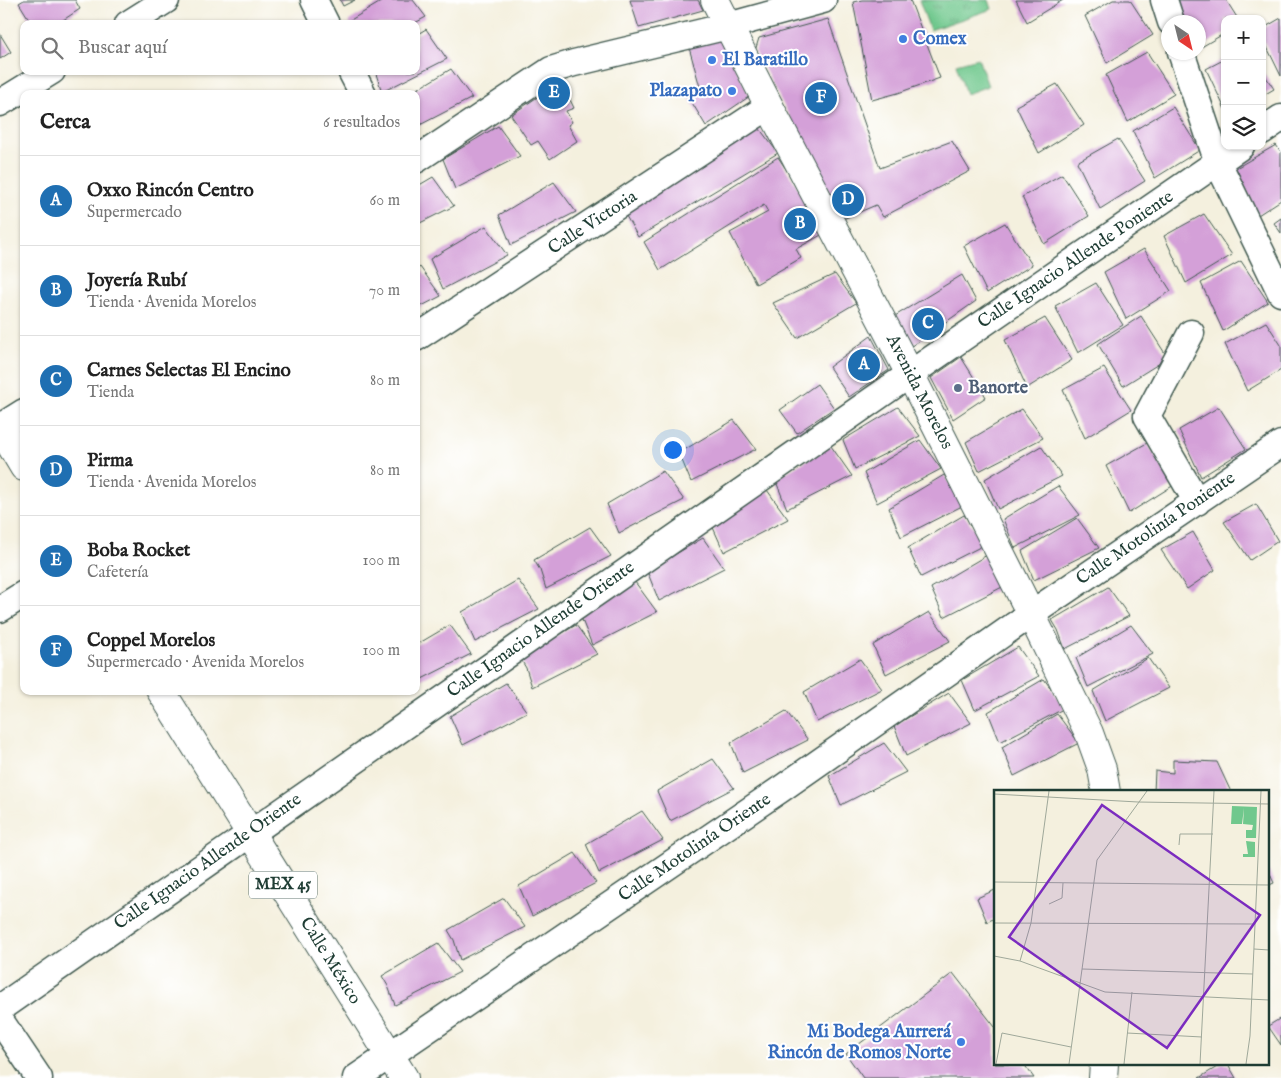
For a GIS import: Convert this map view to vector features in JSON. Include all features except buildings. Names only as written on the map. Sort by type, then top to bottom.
[{"type":"main road","name":"Avenida Morelos","points":[[715,0],[910,374],[1031,614],[1089,733],[1102,769],[1106,790]]},
{"type":"main road","points":[[0,427],[20,460]]},
{"type":"main road","name":"Calle México","points":[[164,695],[404,1078]]},
{"type":"street","points":[[134,20],[166,0]]},
{"type":"street","points":[[314,0],[324,20]]},
{"type":"street","points":[[420,157],[551,70],[574,62],[728,26],[824,0]]},
{"type":"street","points":[[1164,0],[1169,15]]},
{"type":"street","points":[[1184,60],[1218,163],[1281,293]]},
{"type":"street","points":[[22,90],[46,75]]},
{"type":"street","points":[[353,75],[361,90]]},
{"type":"street","points":[[0,104],[20,91]]},
{"type":"street","name":"Calle Victoria","points":[[420,335],[769,106]]},
{"type":"street","points":[[1266,128],[1281,118]]},
{"type":"street","name":"Calle Ignacio Allende Poniente","points":[[910,374],[1236,150]]},
{"type":"street","points":[[1190,333],[1147,416],[1197,502]]},
{"type":"street","name":"Calle Ignacio Allende Oriente","points":[[0,1008],[910,374]]},
{"type":"street","points":[[0,427],[20,414]]},
{"type":"street","name":"Calle Motolinía Poniente","points":[[1031,614],[1281,444]]},
{"type":"street","points":[[0,609],[20,596]]},
{"type":"street","name":"Calle Motolinía Oriente","points":[[356,1078],[781,790],[1031,614]]},
{"type":"street","points":[[0,1020],[39,1078]]},
{"type":"green space","points":[[919,0],[989,0],[992,9],[930,30]]},
{"type":"green space","points":[[978,58],[988,86],[966,94],[956,64]]},
{"type":"place","name":"Comex","points":[[903,39]]},
{"type":"place","name":"El Baratillo","points":[[712,60]]},
{"type":"place","name":"Plazapato","points":[[732,91]]},
{"type":"place","name":"Boba Rocket","points":[[554,93]]},
{"type":"place","name":"Coppel Morelos","points":[[821,98]]},
{"type":"place","name":"Pirma","points":[[848,200]]},
{"type":"place","name":"Joyería Rubí","points":[[800,224]]},
{"type":"place","name":"Carnes Selectas El Encino","points":[[928,324]]},
{"type":"place","name":"Oxxo Rincón Centro","points":[[864,365]]},
{"type":"place","name":"Banorte","points":[[958,388]]},
{"type":"place","name":"Mi Bodega Aurrerá Rincón de Romos Norte","points":[[961,1042]]}]
